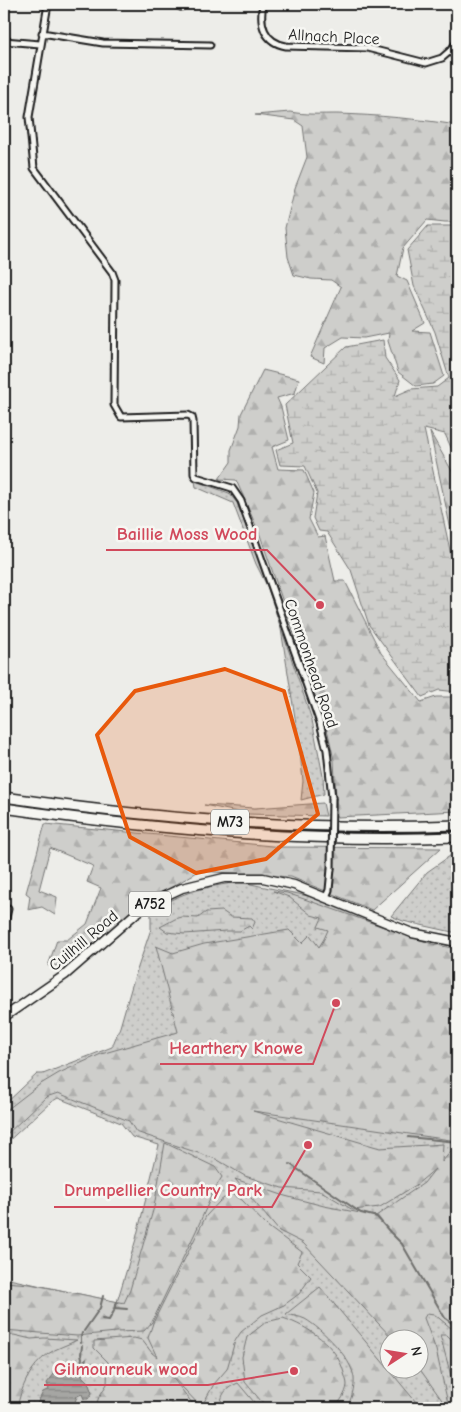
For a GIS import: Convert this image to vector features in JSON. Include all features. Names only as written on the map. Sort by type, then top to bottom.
[{"type":"highway","name":"M73","points":[[4,797],[140,815],[226,822],[372,827],[457,825]]},
{"type":"highway","name":"M73","points":[[4,808],[104,822],[239,834],[382,838],[457,837]]},
{"type":"main road","name":"Cuilhill Road","points":[[4,1017],[65,974],[135,914],[156,900],[182,888],[224,878],[253,877],[294,885],[326,898]]},
{"type":"main road","name":"A752","points":[[326,898],[412,934],[457,942]]},
{"type":"street","name":"Commonhead Road","points":[[48,4],[29,117],[34,168],[112,272],[115,280],[114,405],[120,416],[188,415],[192,417],[194,474],[196,477],[232,488],[241,501],[320,724],[328,757],[332,798],[329,890],[326,898]]},
{"type":"street","name":"Allnach Place","points":[[263,4],[262,23],[266,34],[274,42],[286,46],[367,48],[426,63],[442,58],[457,42]]},
{"type":"street","points":[[42,33],[104,42],[210,45]]},
{"type":"street","points":[[4,41],[40,44]]},
{"type":"street","points":[[4,926],[8,909]]},
{"type":"highlighted area","points":[[225,669],[284,691],[318,814],[266,859],[196,873],[130,837],[97,735],[135,691]]},
{"type":"green space","points":[[290,112],[382,116],[457,125],[457,222],[427,220],[403,248],[397,276],[407,281],[425,323],[412,331],[430,332],[444,376],[433,384],[416,386],[398,372],[388,341],[389,333],[364,338],[343,337],[325,348],[324,363],[310,357],[341,287],[331,280],[311,279],[294,275],[288,257],[285,228],[295,188],[307,157],[303,126],[294,120],[255,115]]},
{"type":"green space","points":[[428,226],[457,226],[457,461],[445,434],[424,429],[457,583],[457,692],[439,690],[422,697],[369,625],[351,570],[327,532],[319,531],[313,518],[317,493],[305,466],[280,465],[276,450],[293,443],[285,405],[346,347],[383,340],[385,358],[400,380],[395,396],[411,389],[437,387],[449,378],[435,332],[414,286],[407,250]]},
{"type":"green space","points":[[263,370],[299,379],[295,393],[277,398],[289,440],[272,447],[278,469],[304,470],[314,493],[309,519],[318,537],[325,536],[335,581],[345,581],[381,653],[421,702],[436,697],[457,697],[457,811],[337,817],[334,760],[328,733],[260,535],[236,480],[219,479],[231,462],[231,450],[240,426],[241,414]]},
{"type":"green space","points":[[430,432],[457,480],[457,558]]},
{"type":"green space","points":[[195,481],[229,493],[237,503],[267,586],[256,564],[233,503],[196,487]]},
{"type":"green space","points":[[273,603],[312,720],[323,776],[324,794],[301,800],[303,781],[299,743],[281,629]]},
{"type":"green space","points":[[323,803],[326,816],[247,814],[204,805],[255,808]]},
{"type":"green space","points":[[45,824],[282,847],[441,848],[372,910],[291,877],[199,871],[146,902],[69,965],[48,966],[57,940],[67,940],[87,924],[101,888],[87,882],[93,866],[50,848],[39,890],[57,897],[55,915],[42,907],[28,910],[30,896],[26,893]]},
{"type":"green space","points":[[457,851],[457,933],[403,921],[391,916],[427,872]]},
{"type":"green space","points":[[241,882],[308,896],[427,941],[457,947],[457,1408],[4,1408],[4,1278],[117,1302],[136,1239],[159,1145],[132,1137],[121,1123],[58,1098],[51,1102],[4,1145],[4,1105],[37,1074],[43,1074],[112,1047],[151,929],[151,911],[184,894],[205,888]]},
{"type":"green space","points":[[273,891],[287,893],[432,944],[457,949],[457,1141],[253,1111],[380,1148],[443,1144],[442,1162],[457,1144],[457,1333],[434,1314],[427,1313],[424,1318],[436,1350],[449,1408],[428,1380],[428,1330],[385,1330],[303,1243],[279,1231],[235,1179],[285,1196],[376,1216],[424,1183],[435,1169],[416,1185],[380,1207],[353,1210],[321,1191],[282,1188],[245,1176],[216,1159],[136,1132],[129,1121],[58,1093],[46,1097],[4,1137],[4,1112],[39,1085],[59,1073],[101,1054],[178,1032],[156,946],[173,953],[204,944],[289,930],[302,943],[310,935],[319,947],[328,930],[318,927],[322,918],[311,915],[289,897]]},
{"type":"green space","points":[[222,911],[231,917],[252,918],[255,922],[252,929],[249,926],[240,931],[184,934],[167,932],[160,927],[182,917],[198,918],[206,912]]},
{"type":"green space","points":[[165,1143],[215,1167],[222,1177],[214,1190],[152,1322],[144,1331],[77,1336],[4,1330],[4,1282],[30,1284],[124,1303],[130,1290],[154,1207]]},
{"type":"green space","points":[[231,1193],[242,1200],[267,1226],[302,1252],[297,1263],[311,1277],[299,1294],[284,1305],[262,1315],[241,1332],[235,1341],[227,1369],[214,1384],[204,1402],[205,1408],[201,1407],[168,1372],[196,1408],[95,1408],[107,1384],[108,1362],[94,1348],[94,1341],[134,1338],[142,1340],[157,1357],[148,1338],[153,1323],[206,1216],[220,1201]]},
{"type":"green space","points":[[320,1287],[378,1356],[378,1380],[398,1380],[421,1408],[347,1408],[354,1382],[352,1370],[348,1362],[335,1345],[312,1324],[303,1318],[286,1314]]},
{"type":"green space","points":[[283,1318],[303,1326],[321,1338],[335,1354],[347,1385],[342,1398],[334,1408],[271,1408],[261,1401],[245,1382],[242,1357],[247,1337],[266,1322]]},
{"type":"green space","points":[[14,1335],[31,1339],[77,1340],[55,1350],[42,1359],[27,1378],[17,1408],[4,1408],[4,1336]]},
{"type":"green space","points":[[440,1335],[447,1335],[453,1341],[457,1364],[457,1408],[454,1408],[456,1394]]},
{"type":"green space","points":[[238,1383],[259,1408],[221,1408],[225,1392]]},
{"type":"shaded area","points":[[64,1361],[81,1362],[83,1367],[82,1376],[88,1382],[92,1393],[88,1399],[84,1399],[82,1394],[77,1396],[76,1408],[35,1408],[43,1392],[49,1389],[47,1383],[58,1369],[60,1363]]},
{"type":"waterway","points":[[408,1137],[457,1142]]},
{"type":"waterway","points":[[290,1164],[361,1213],[377,1217],[390,1232]]},
{"type":"waterway","points":[[391,1233],[402,1244],[445,1318],[457,1327]]},
{"type":"waterway","points":[[84,1331],[100,1308],[103,1296]]},
{"type":"waterway","points":[[114,1309],[117,1302]]},
{"type":"waterway","points":[[115,1308],[127,1309]]},
{"type":"waterway","points":[[102,1319],[109,1320],[114,1311]]},
{"type":"waterway","points":[[81,1343],[82,1333]]},
{"type":"waterway","points":[[81,1362],[82,1346]]},
{"type":"waterway","points":[[81,1361],[86,1359]]},
{"type":"place","name":"Baillie Moss Wood","points":[[320,605]]},
{"type":"place","name":"Hearthery Knowe","points":[[336,1003]]},
{"type":"place","name":"Drumpellier Country Park","points":[[308,1145]]},
{"type":"place","name":"Gilmourneuk wood","points":[[294,1371]]}]
